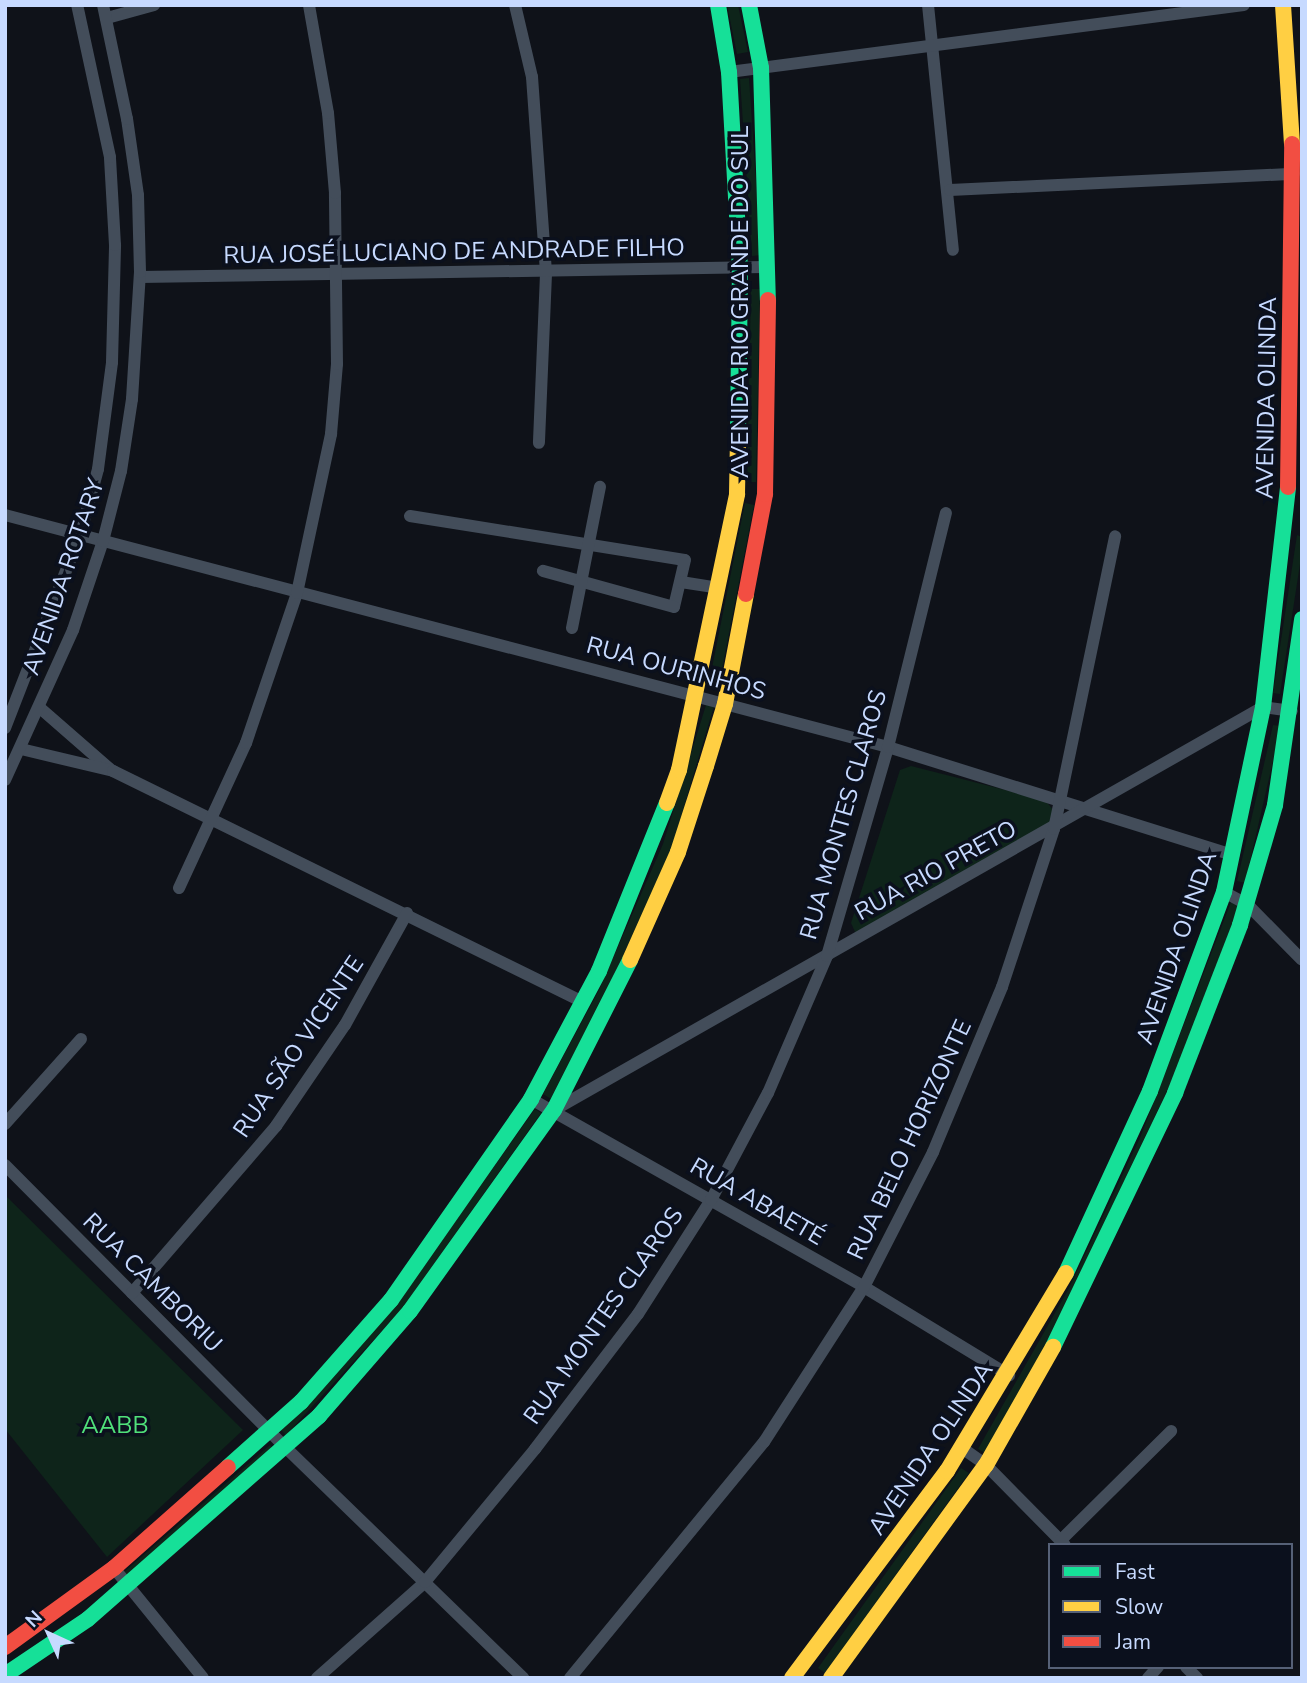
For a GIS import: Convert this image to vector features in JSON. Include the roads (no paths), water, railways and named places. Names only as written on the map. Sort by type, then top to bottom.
[{"type":"street","name":"AVENIDA ROTARY","points":[[5,728],[80,535],[97,469],[112,362],[113,199],[100,99],[78,5]]},
{"type":"street","name":"AVENIDA ROTARY","points":[[5,780],[40,708],[103,541],[121,471],[132,399],[140,277],[138,195],[103,5]]},
{"type":"street","points":[[107,18],[154,5]]},
{"type":"street","points":[[180,888],[214,819],[246,743],[297,593],[331,434],[339,273],[328,113],[309,5]]},
{"type":"street","points":[[515,5],[532,77],[546,274],[538,443]]},
{"type":"street","name":"AVENIDA RIO GRANDE DO SUL","points":[[5,1647],[114,1568],[270,1431],[317,1385],[391,1300],[531,1099],[583,1002],[650,852],[697,696],[737,494],[740,268],[729,72],[718,5]]},
{"type":"street","name":"AVENIDA RIO GRANDE DO SUL","points":[[5,1675],[60,1641],[130,1585],[319,1416],[410,1311],[554,1110],[612,1002],[678,852],[725,704],[765,494],[768,267],[761,68],[750,5]]},
{"type":"street","points":[[928,5],[950,190],[953,250]]},
{"type":"street","points":[[729,72],[934,43],[1244,5]]},
{"type":"street","name":"AVENIDA OLINDA","points":[[799,1675],[962,1448],[1058,1291],[1121,1158],[1188,998],[1224,892],[1263,707],[1294,514],[1294,174],[1283,5]]},
{"type":"street","points":[[950,190],[1294,174]]},
{"type":"street","points":[[113,199],[138,195]]},
{"type":"street","name":"RUA JOSÉ LUCIANO DE ANDRADE FILHO","points":[[140,277],[339,273],[546,274],[768,267]]},
{"type":"street","points":[[572,628],[592,545],[600,488]]},
{"type":"street","name":"RUA MONTES CLAROS","points":[[317,1678],[425,1582],[589,1381],[711,1200],[768,1093],[827,956],[888,747],[946,513]]},
{"type":"street","points":[[5,515],[80,535]]},
{"type":"street","points":[[410,516],[685,560],[674,607],[543,571]]},
{"type":"street","name":"RUA OURINHOS","points":[[80,535],[888,747],[1233,855]]},
{"type":"street","name":"RUA BELO HORIZONTE","points":[[570,1678],[764,1442],[864,1287],[933,1152],[1002,987],[1054,829],[1115,536]]},
{"type":"street","points":[[681,582],[719,588]]},
{"type":"street","name":"AVENIDA OLINDA","points":[[831,1678],[986,1465],[1040,1376],[1128,1198],[1180,1081],[1247,904],[1275,805],[1297,712],[1302,619]]},
{"type":"street","points":[[1263,707],[1297,712]]},
{"type":"street","name":"RUA RIO PRETO","points":[[554,1110],[1054,829],[1263,707]]},
{"type":"street","points":[[40,708],[113,771]]},
{"type":"street","points":[[21,749],[113,771],[407,913],[583,1002]]},
{"type":"street","points":[[1224,892],[1247,904],[1302,960]]},
{"type":"street","name":"RUA SÃO VICENTE","points":[[132,1293],[276,1126],[345,1025],[407,913]]},
{"type":"street","points":[[5,1124],[80,1038]]},
{"type":"street","name":"RUA ABAETÉ","points":[[531,1099],[864,1287],[1009,1375]]},
{"type":"street","name":"RUA CAMBORIU","points":[[5,1165],[285,1447]]},
{"type":"street","points":[[962,1448],[986,1465],[1063,1543],[1171,1432]]},
{"type":"street","points":[[285,1447],[523,1678]]},
{"type":"street","points":[[114,1568],[203,1678]]},
{"type":"park label","name":"AABB","points":[[115,1426]]}]
